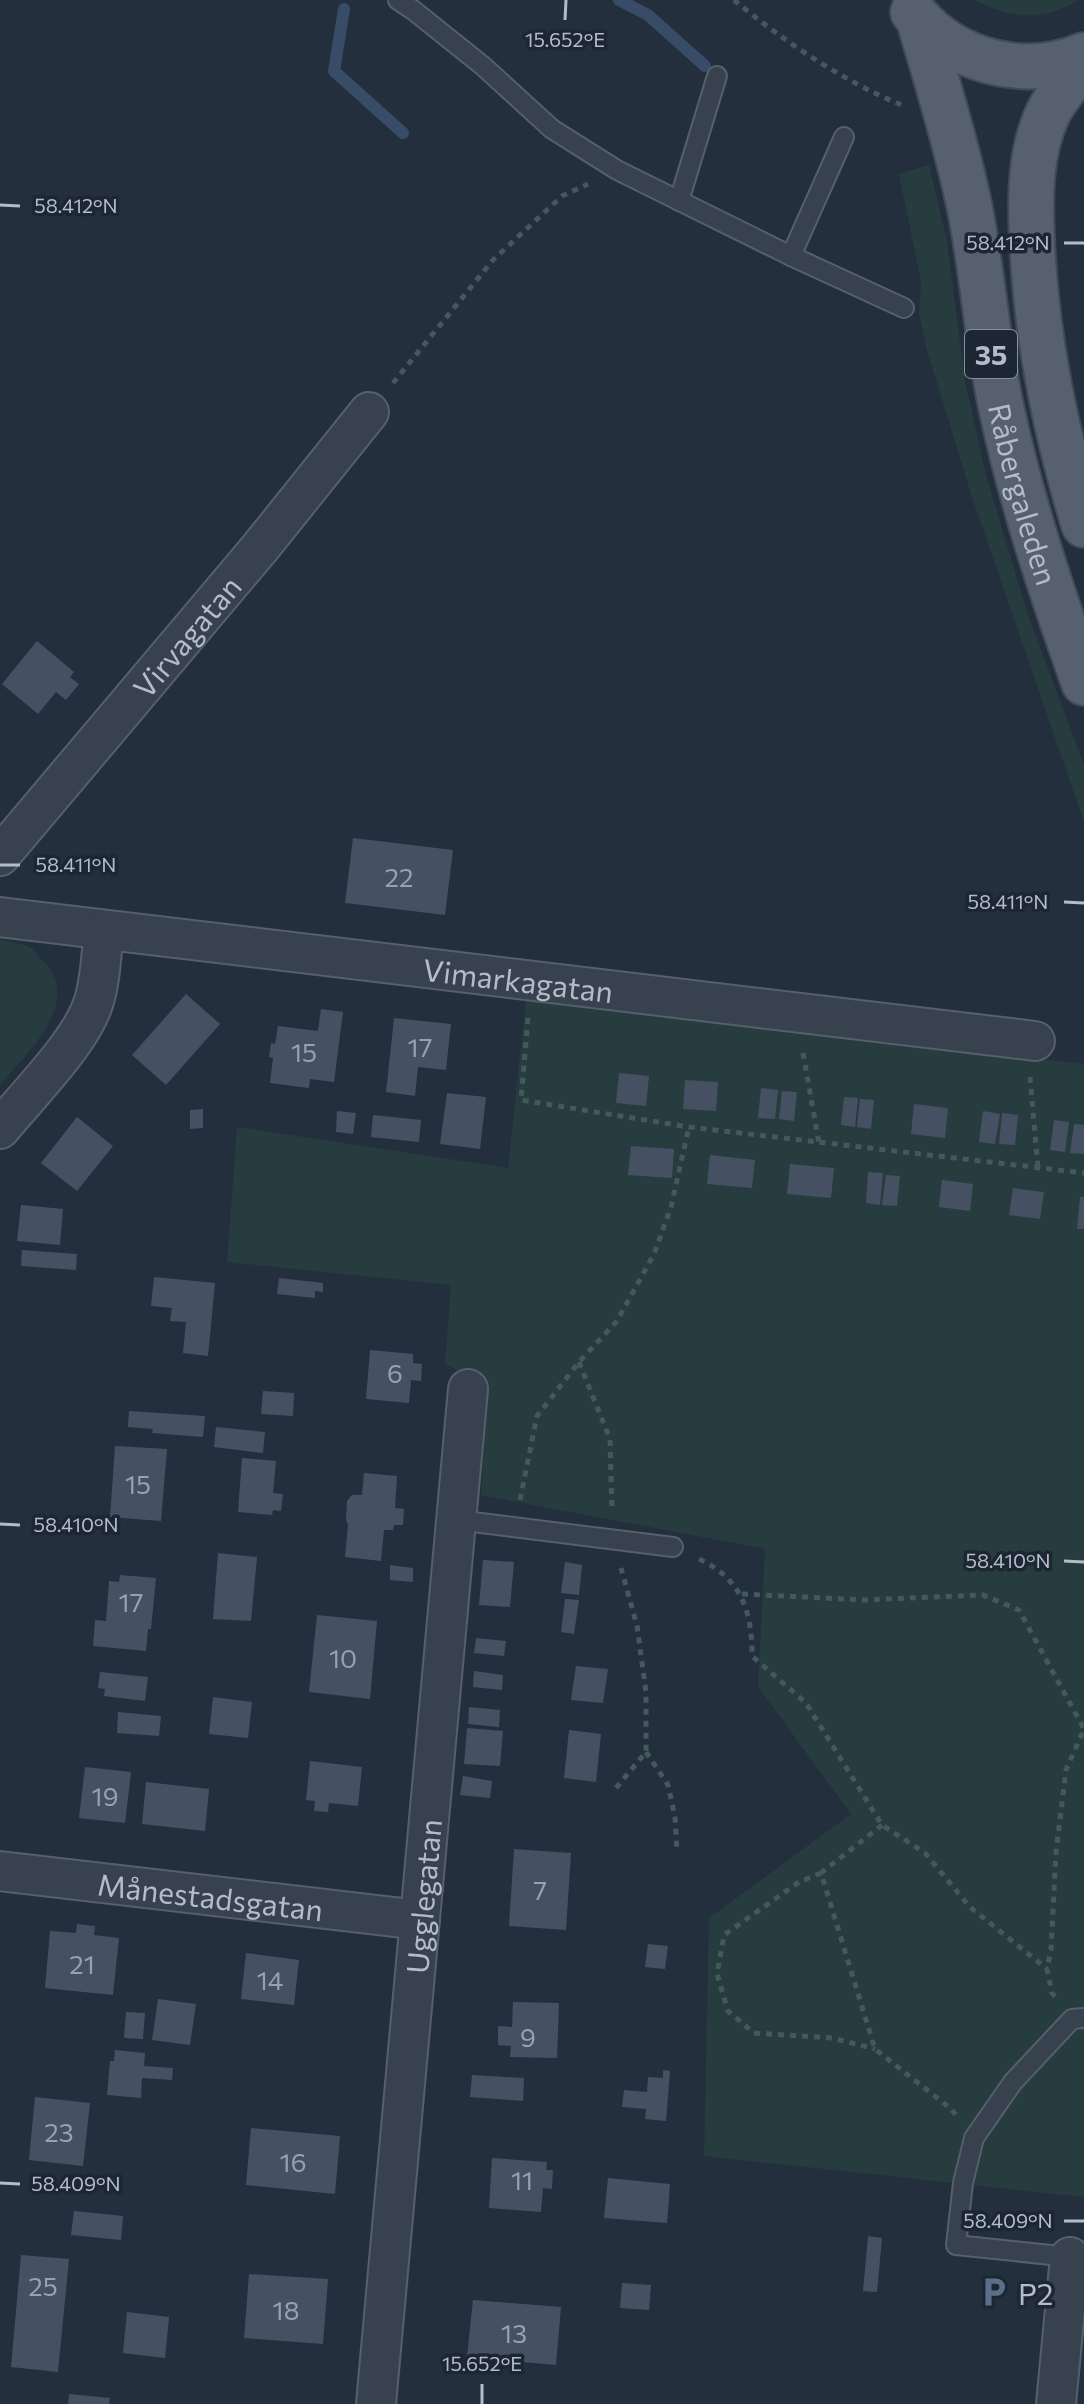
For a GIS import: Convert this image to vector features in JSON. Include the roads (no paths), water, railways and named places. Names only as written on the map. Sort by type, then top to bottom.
[{"type":"main road","name":"35","points":[[912,10],[937,36],[979,58],[1025,67],[1049,65],[1084,55]]},
{"type":"main road","name":"Råbergaleden","points":[[912,10],[968,198],[999,395],[1023,500],[1084,683]]},
{"type":"main road","name":"Råbergaleden","points":[[1084,64],[1056,98],[1047,115],[1032,178],[1031,216],[1037,318],[1051,403],[1084,525]]},
{"type":"street","name":"Virvagatan","points":[[0,856],[259,549],[369,412]]},
{"type":"street","name":"Vimarkagatan","points":[[0,917],[1030,1041]]},
{"type":"street","points":[[0,1129],[81,1028],[93,1005],[99,982],[104,930]]},
{"type":"street","name":"Ugglegatan","points":[[376,2404],[468,1389]]},
{"type":"street","name":"Månestadsgatan","points":[[0,1871],[420,1920]]},
{"type":"street","points":[[1056,2404],[1070,2257]]},
{"type":"lane","points":[[398,0],[483,66],[552,129],[617,170],[904,308]]},
{"type":"lane","points":[[679,201],[717,76]]},
{"type":"lane","points":[[791,256],[844,137]]},
{"type":"lane","points":[[457,1520],[673,1547]]},
{"type":"lane","points":[[1070,2257],[956,2245],[963,2183],[974,2138],[1013,2082],[1072,2019],[1084,2018]]},
{"type":"waterway","points":[[619,0],[648,15],[705,66]]},
{"type":"waterway","points":[[344,9],[334,71],[403,133]]},
{"type":"place","name":"P2","points":[[994,2292]]}]
